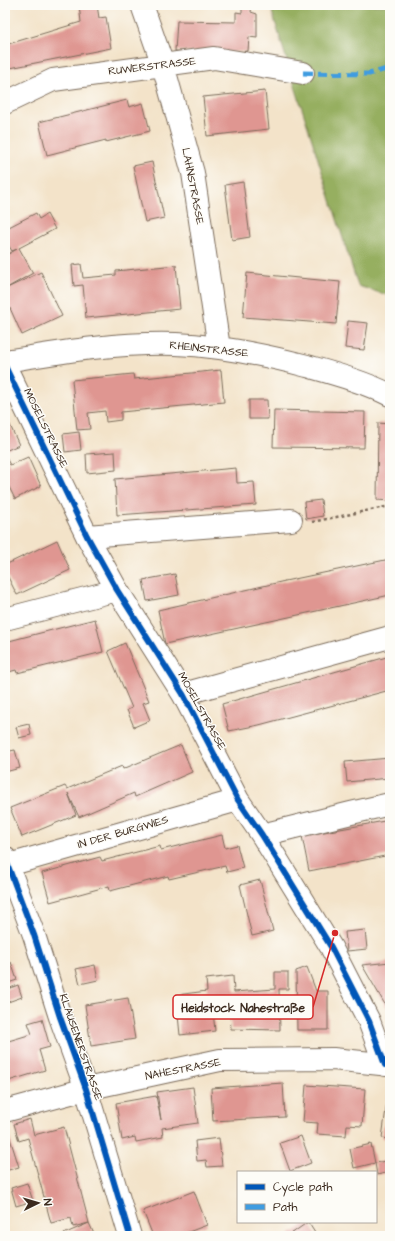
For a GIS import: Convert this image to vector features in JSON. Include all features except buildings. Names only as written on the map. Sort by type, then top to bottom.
[{"type":"street","name":"LAHNSTRASSE","points":[[142,5],[163,65],[193,172],[219,348]]},
{"type":"street","name":"RUWERSTRASSE","points":[[5,103],[53,80],[214,58],[303,74]]},
{"type":"street","name":"RHEINSTRASSE","points":[[5,361],[67,351],[125,346],[176,344],[219,348],[280,359],[331,373],[387,394]]},
{"type":"street","name":"MOSELSTRASSE","points":[[5,366],[87,536],[117,590],[183,694],[238,800],[262,835],[331,947],[369,1021],[387,1065]]},
{"type":"street","points":[[87,536],[291,520]]},
{"type":"street","points":[[5,619],[117,590]]},
{"type":"street","name":"MOSELSTRASSE","points":[[183,694],[390,637]]},
{"type":"street","name":"IN DER BURGWIES","points":[[6,863],[238,800]]},
{"type":"street","points":[[262,835],[390,804]]},
{"type":"street","name":"KLAUSENERSTRASSE","points":[[6,863],[34,935],[60,1017],[86,1089],[130,1236]]},
{"type":"street","name":"NAHESTRASSE","points":[[5,1111],[86,1089],[220,1060],[333,1059],[387,1065]]},
{"type":"path","points":[[291,520],[306,523],[390,506]]},
{"type":"green space","points":[[270,5],[390,5],[390,296],[358,286]]},
{"type":"marked path","points":[[303,73],[369,74],[390,68]]},
{"type":"cycle path","points":[[5,366],[87,536],[117,590],[183,694],[238,800],[262,835],[331,947],[369,1021],[385,1065]]},
{"type":"cycle path","points":[[5,858],[34,935],[60,1017],[86,1089],[130,1236]]},
{"type":"place","name":"Heidstock Nahestraße","points":[[335,933]]}]
